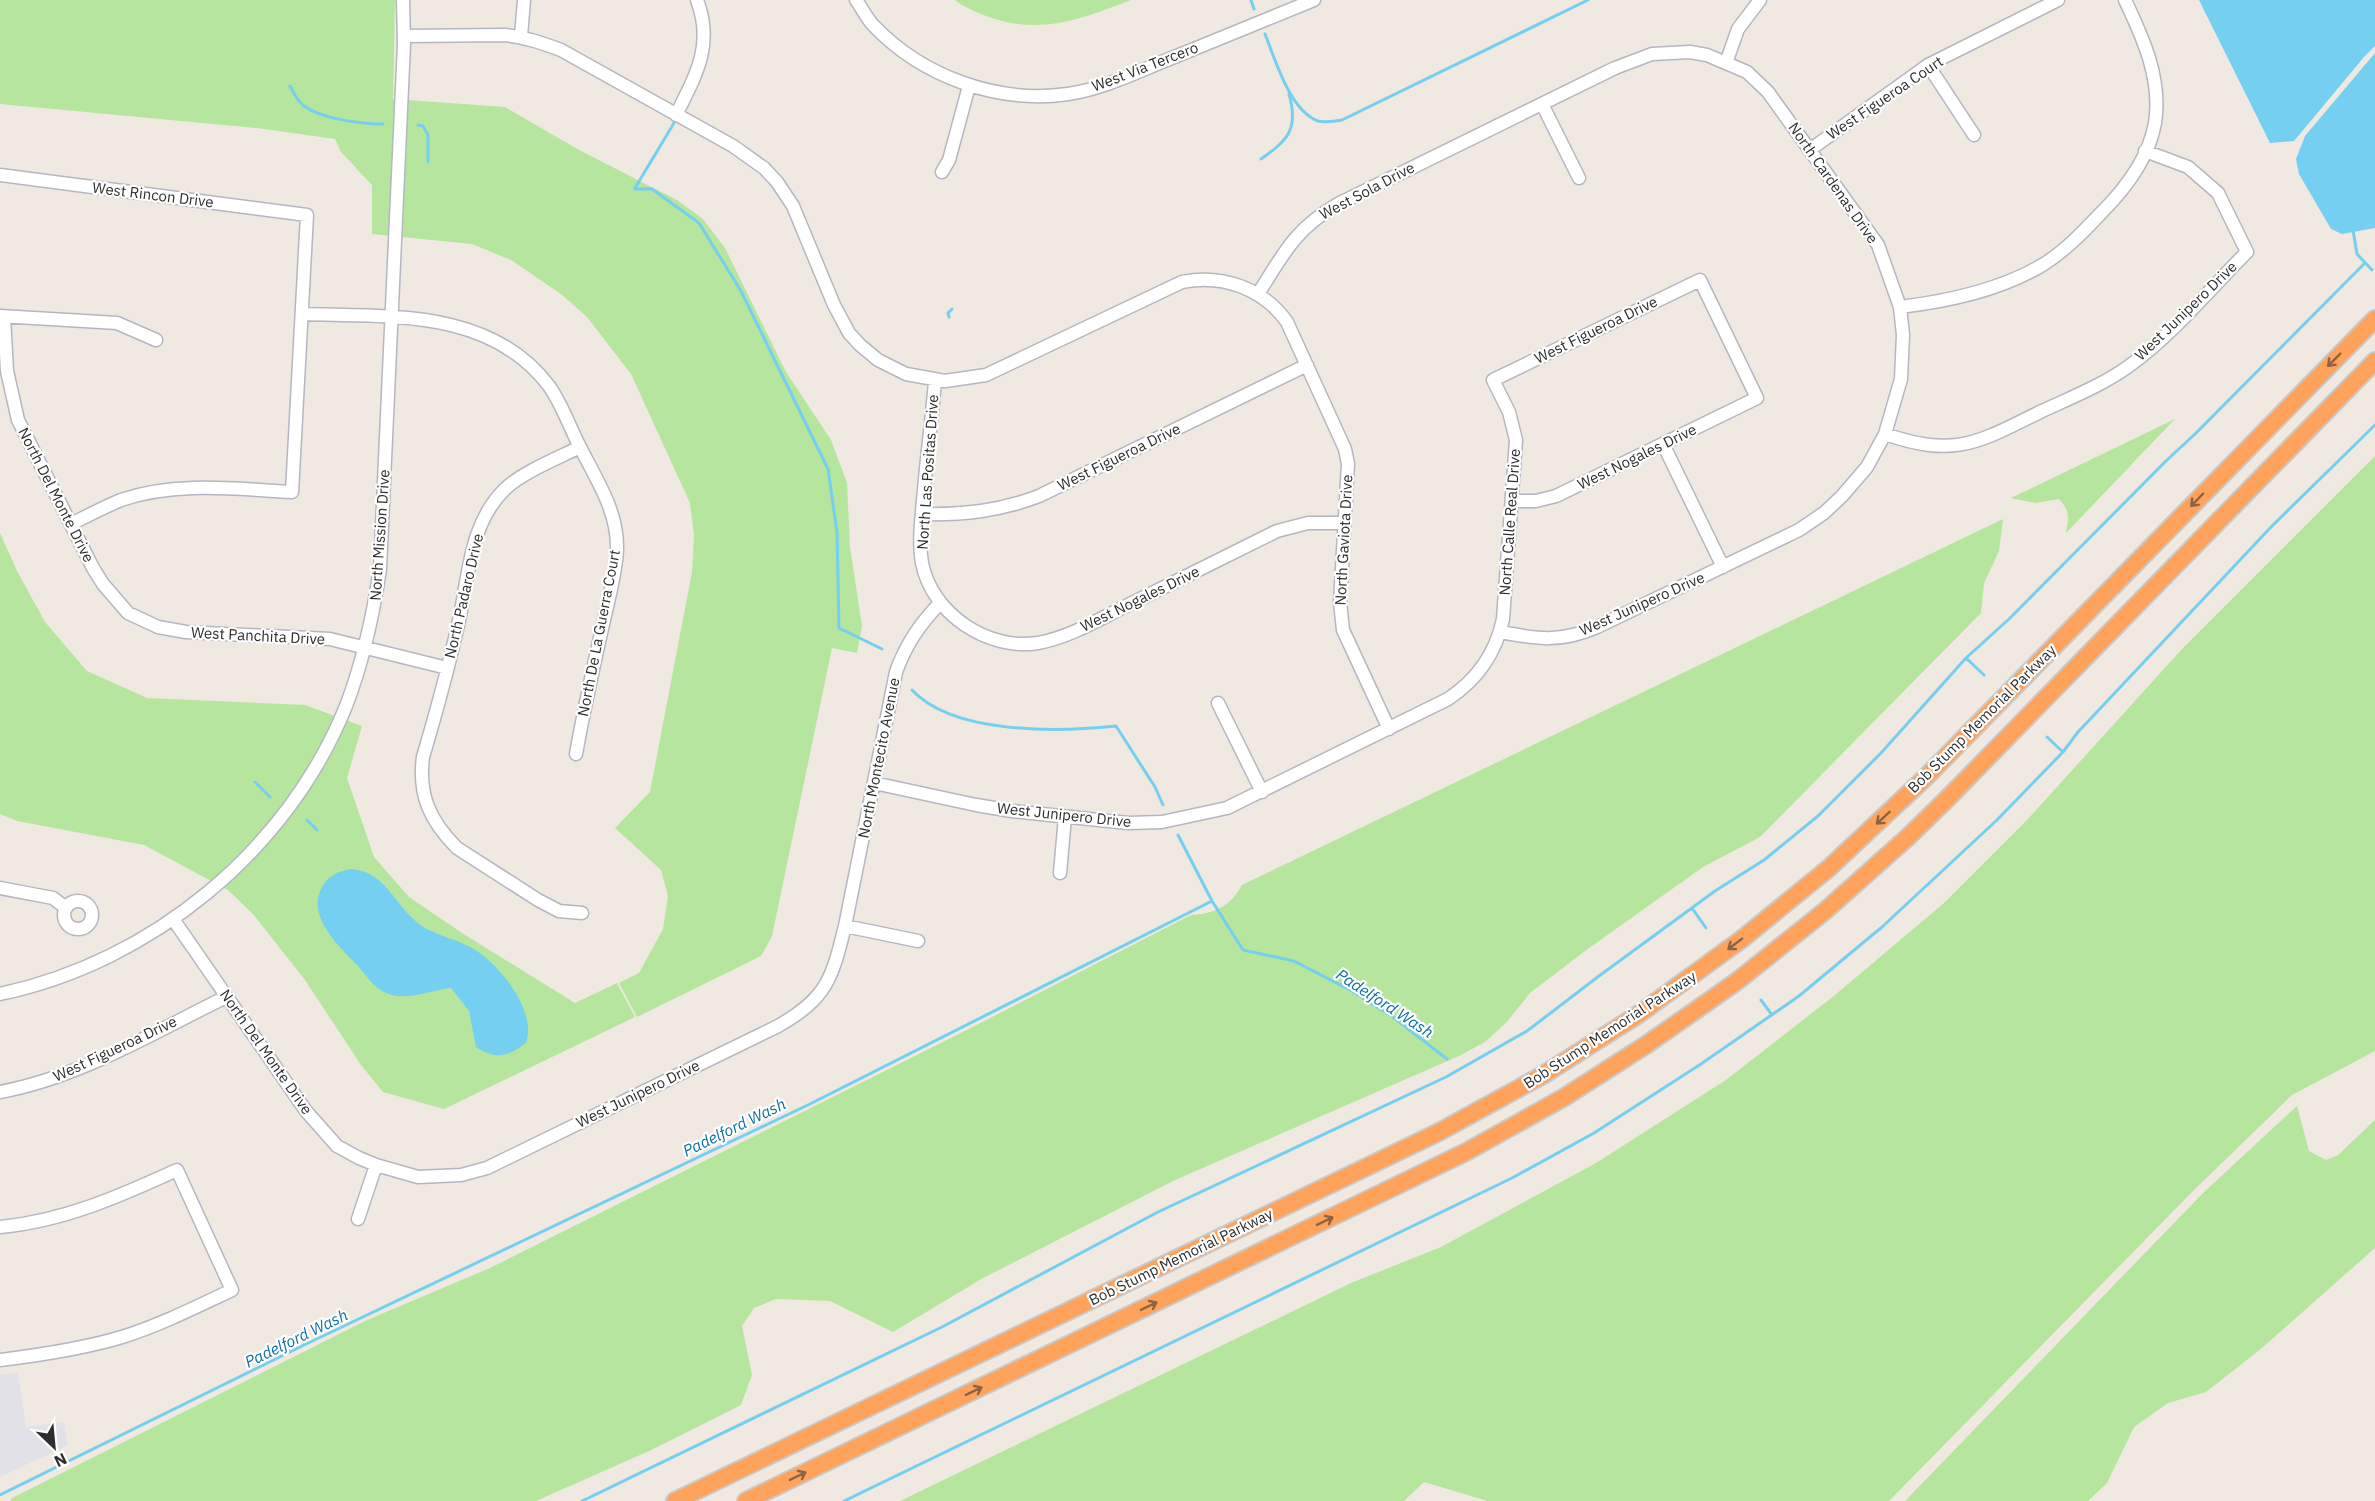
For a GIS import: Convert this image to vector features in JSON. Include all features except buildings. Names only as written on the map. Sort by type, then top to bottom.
[{"type":"highway","name":"Bob Stump Memorial Parkway","points":[[675,1501],[1439,1132],[1543,1075],[1672,991],[1801,892],[1908,794],[2375,319]]},
{"type":"highway","name":"Bob Stump Memorial Parkway","points":[[746,1501],[1466,1152],[1563,1098],[1675,1026],[1794,936],[1908,837],[2375,361]]},
{"type":"street","name":"North Mission Drive","points":[[0,994],[47,982],[127,947],[173,919],[223,879],[259,844],[295,797],[335,731],[346,705],[365,647],[380,569],[405,36],[404,0]]},
{"type":"street","points":[[521,36],[524,0]]},
{"type":"street","points":[[676,115],[699,68],[703,53],[704,25],[697,0]]},
{"type":"street","name":"West Via Tercero","points":[[856,0],[873,25],[917,62],[969,86],[1014,94],[1047,96],[1071,93],[1111,82],[1314,0]]},
{"type":"street","points":[[1726,63],[1738,28],[1760,0]]},
{"type":"street","name":"West Figueroa Court","points":[[1810,149],[1928,65],[2058,0]]},
{"type":"street","points":[[1900,307],[1982,292],[2044,264],[2072,243],[2116,198],[2133,175],[2155,123],[2152,61],[2125,0]]},
{"type":"street","name":"North Las Positas Drive","points":[[405,36],[521,36],[561,50],[747,155],[777,182],[793,206],[841,320],[860,345],[889,367],[906,375],[935,381],[922,514],[922,562],[925,574],[940,603]]},
{"type":"street","name":"West Sola Drive","points":[[1258,294],[1293,239],[1317,216],[1338,204],[1633,60],[1652,54],[1690,52],[1726,63]]},
{"type":"street","name":"North Cardenas Drive","points":[[1726,63],[1747,72],[1768,92],[1878,245],[1900,307],[1903,335],[1901,379],[1885,434]]},
{"type":"street","points":[[1928,65],[1974,135]]},
{"type":"street","points":[[942,172],[949,160],[969,86]]},
{"type":"street","points":[[1542,105],[1579,178]]},
{"type":"street","name":"West Junipero Drive","points":[[874,783],[976,805],[1128,823],[1162,822],[1227,808],[1459,692],[1485,666],[1500,632],[1544,639],[1585,632],[1799,530],[1824,513],[1858,478],[1885,434],[1928,446],[1968,444],[2001,432],[2100,383],[2129,366],[2151,348],[2247,252],[2218,193],[2188,167],[2145,151]]},
{"type":"street","name":"West Rincon Drive","points":[[0,175],[307,215],[302,314]]},
{"type":"street","points":[[935,381],[961,381],[986,375],[1182,282],[1212,278],[1258,294]]},
{"type":"street","name":"West Figueroa Drive","points":[[1493,380],[1700,280],[1757,398]]},
{"type":"street","name":"North Gaviota Drive","points":[[1258,294],[1273,305],[1287,322],[1345,448],[1348,464],[1340,602],[1341,624],[1389,729]]},
{"type":"street","points":[[71,524],[121,501],[164,490],[201,488],[292,492],[302,314]]},
{"type":"street","name":"North De La Guerra Court","points":[[302,314],[392,317],[443,323],[468,329],[502,343],[550,387],[611,510],[617,535],[615,568],[576,754]]},
{"type":"street","points":[[2,316],[117,322],[156,340]]},
{"type":"street","name":"North Del Monte Drive","points":[[2,316],[7,371],[18,420],[93,568],[113,597]]},
{"type":"street","name":"West Figueroa Drive","points":[[922,514],[977,513],[1019,504],[1307,365]]},
{"type":"street","name":"North Calle Real Drive","points":[[1493,380],[1509,412],[1516,440],[1505,607],[1500,632]]},
{"type":"street","name":"West Nogales Drive","points":[[1512,501],[1536,501],[1556,496],[1757,398]]},
{"type":"street","points":[[1663,444],[1723,567]]},
{"type":"street","name":"North Padaro Drive","points":[[580,447],[505,488],[485,513],[471,551],[459,622],[423,757],[420,778],[423,793],[436,824],[457,848],[538,900],[560,911],[582,913]]},
{"type":"street","name":"West Nogales Drive","points":[[940,603],[956,619],[974,631],[995,640],[1017,645],[1038,643],[1072,633],[1277,531],[1308,523],[1344,523]]},
{"type":"street","name":"West Panchita Drive","points":[[113,597],[128,613],[158,627],[186,632],[315,637],[447,668]]},
{"type":"street","name":"North Montecito Avenue","points":[[844,926],[896,672],[915,632],[940,603]]},
{"type":"street","points":[[1218,703],[1262,792]]},
{"type":"street","points":[[1060,873],[1065,817]]},
{"type":"street","points":[[0,888],[53,898],[66,908]]},
{"type":"street","name":"North Del Monte Drive","points":[[173,919],[319,1127],[337,1146],[376,1165]]},
{"type":"street","points":[[844,926],[918,941]]},
{"type":"street","name":"West Junipero Drive","points":[[376,1165],[418,1177],[461,1175],[487,1168],[778,1026],[813,1002],[826,987],[837,961],[844,926]]},
{"type":"street","name":"West Figueroa Drive","points":[[0,1092],[43,1082],[73,1071],[226,997]]},
{"type":"street","points":[[358,1219],[376,1165]]},
{"type":"street","points":[[0,1227],[74,1214],[126,1194],[177,1170],[232,1290],[122,1337],[76,1348],[0,1360]]},
{"type":"shaded area","points":[[18,1372],[26,1427],[64,1422],[68,1445],[0,1477],[0,1375]]},
{"type":"green space","points":[[0,0],[395,0],[393,99],[505,107],[579,150],[677,200],[703,219],[725,248],[786,372],[831,440],[847,483],[850,547],[862,626],[857,653],[832,648],[772,936],[761,956],[637,1017],[619,983],[639,973],[663,929],[668,896],[661,870],[615,828],[650,792],[692,572],[694,535],[690,503],[631,374],[587,317],[561,294],[511,260],[472,244],[372,234],[372,185],[341,152],[335,139],[257,128],[0,104]]},
{"type":"green space","points":[[955,0],[1131,0],[1080,18],[1046,25],[1029,25],[992,18]]},
{"type":"green space","points":[[2175,419],[2066,533],[2068,515],[2059,499],[2035,503],[2011,498]]},
{"type":"green space","points":[[2375,456],[2375,1051],[2292,1095],[2194,1190],[1889,1501],[1488,1501],[1424,1482],[1404,1501],[900,1501],[1351,1283],[1441,1247],[1596,1163],[1726,1080],[1835,995],[1944,903],[2027,820],[2182,649]]},
{"type":"green space","points":[[2003,519],[1999,551],[1984,583],[1981,613],[1760,837],[1703,867],[1585,951],[1530,993],[1506,1023],[1485,1042],[1459,1056],[1175,1180],[983,1278],[893,1332],[830,1301],[776,1299],[754,1308],[742,1326],[752,1375],[741,1405],[649,1451],[536,1501],[11,1501],[10,1499],[365,1321],[490,1268],[961,1033],[1191,915],[1221,908],[1233,898],[1242,885]]},
{"type":"green space","points":[[0,533],[17,571],[45,622],[87,671],[147,698],[305,705],[362,726],[347,778],[374,857],[409,897],[462,933],[575,1003],[617,983],[635,1017],[444,1109],[383,1092],[361,1065],[305,980],[253,914],[228,890],[144,845],[17,821],[0,814]]},
{"type":"green space","points":[[2297,1106],[2309,1151],[2326,1160],[2338,1155],[2375,1120],[2375,1248],[2262,1348],[2206,1392],[2168,1403],[2134,1427],[2107,1483],[2088,1501],[1905,1501],[2203,1193]]},
{"type":"water","points":[[2199,0],[2375,0],[2375,46],[2294,141],[2270,143]]},
{"type":"water","points":[[2375,53],[2375,228],[2342,234],[2331,229],[2299,174],[2296,159],[2305,136]]},
{"type":"water","points":[[350,869],[362,871],[381,882],[419,924],[470,947],[497,968],[522,1005],[528,1031],[526,1043],[502,1055],[490,1054],[476,1047],[469,1011],[451,988],[401,996],[384,992],[373,984],[335,941],[318,911],[318,900],[326,881],[337,873]]},
{"type":"waterway","points":[[1251,0],[1254,9]]},
{"type":"waterway","points":[[1265,34],[1285,83],[1299,107],[1318,121],[1330,122],[1342,120],[1588,0]]},
{"type":"waterway","points":[[290,86],[302,104],[312,111],[353,122],[383,124]]},
{"type":"waterway","points":[[1261,159],[1278,146],[1289,132],[1293,116],[1289,94]]},
{"type":"waterway","points":[[635,188],[674,123]]},
{"type":"waterway","points":[[418,125],[423,126],[428,135],[428,162]]},
{"type":"waterway","points":[[635,189],[652,189],[699,223],[741,291],[828,469],[837,532],[839,628],[882,649]]},
{"type":"waterway","points":[[2353,230],[2357,254],[2372,270]]},
{"type":"waterway","points":[[582,1501],[942,1327],[1158,1212],[1446,1077],[1527,1031],[1715,891],[1764,860],[1818,816],[1881,753],[1966,658],[2009,619],[2365,263]]},
{"type":"waterway","points":[[949,317],[948,313],[952,309]]},
{"type":"waterway","points":[[844,1501],[1512,1178],[1594,1133],[1701,1064],[1799,996],[1882,927],[1997,820],[2272,526],[2375,425]]},
{"type":"waterway","points":[[1966,658],[1984,675]]},
{"type":"waterway","points":[[912,690],[930,705],[980,723],[1037,729],[1116,726],[1155,787],[1163,805]]},
{"type":"waterway","points":[[2047,737],[2063,752]]},
{"type":"waterway","points":[[255,782],[270,797]]},
{"type":"waterway","points":[[307,820],[317,830]]},
{"type":"waterway","name":"Padelford Wash","points":[[1178,835],[1212,901],[1243,950],[1294,961],[1352,991],[1393,1017],[1447,1059]]},
{"type":"waterway","name":"Padelford Wash","points":[[0,1495],[302,1346],[810,1104],[1212,901]]},
{"type":"waterway","points":[[1692,908],[1706,928]]},
{"type":"waterway","points":[[1761,1000],[1772,1015]]}]
